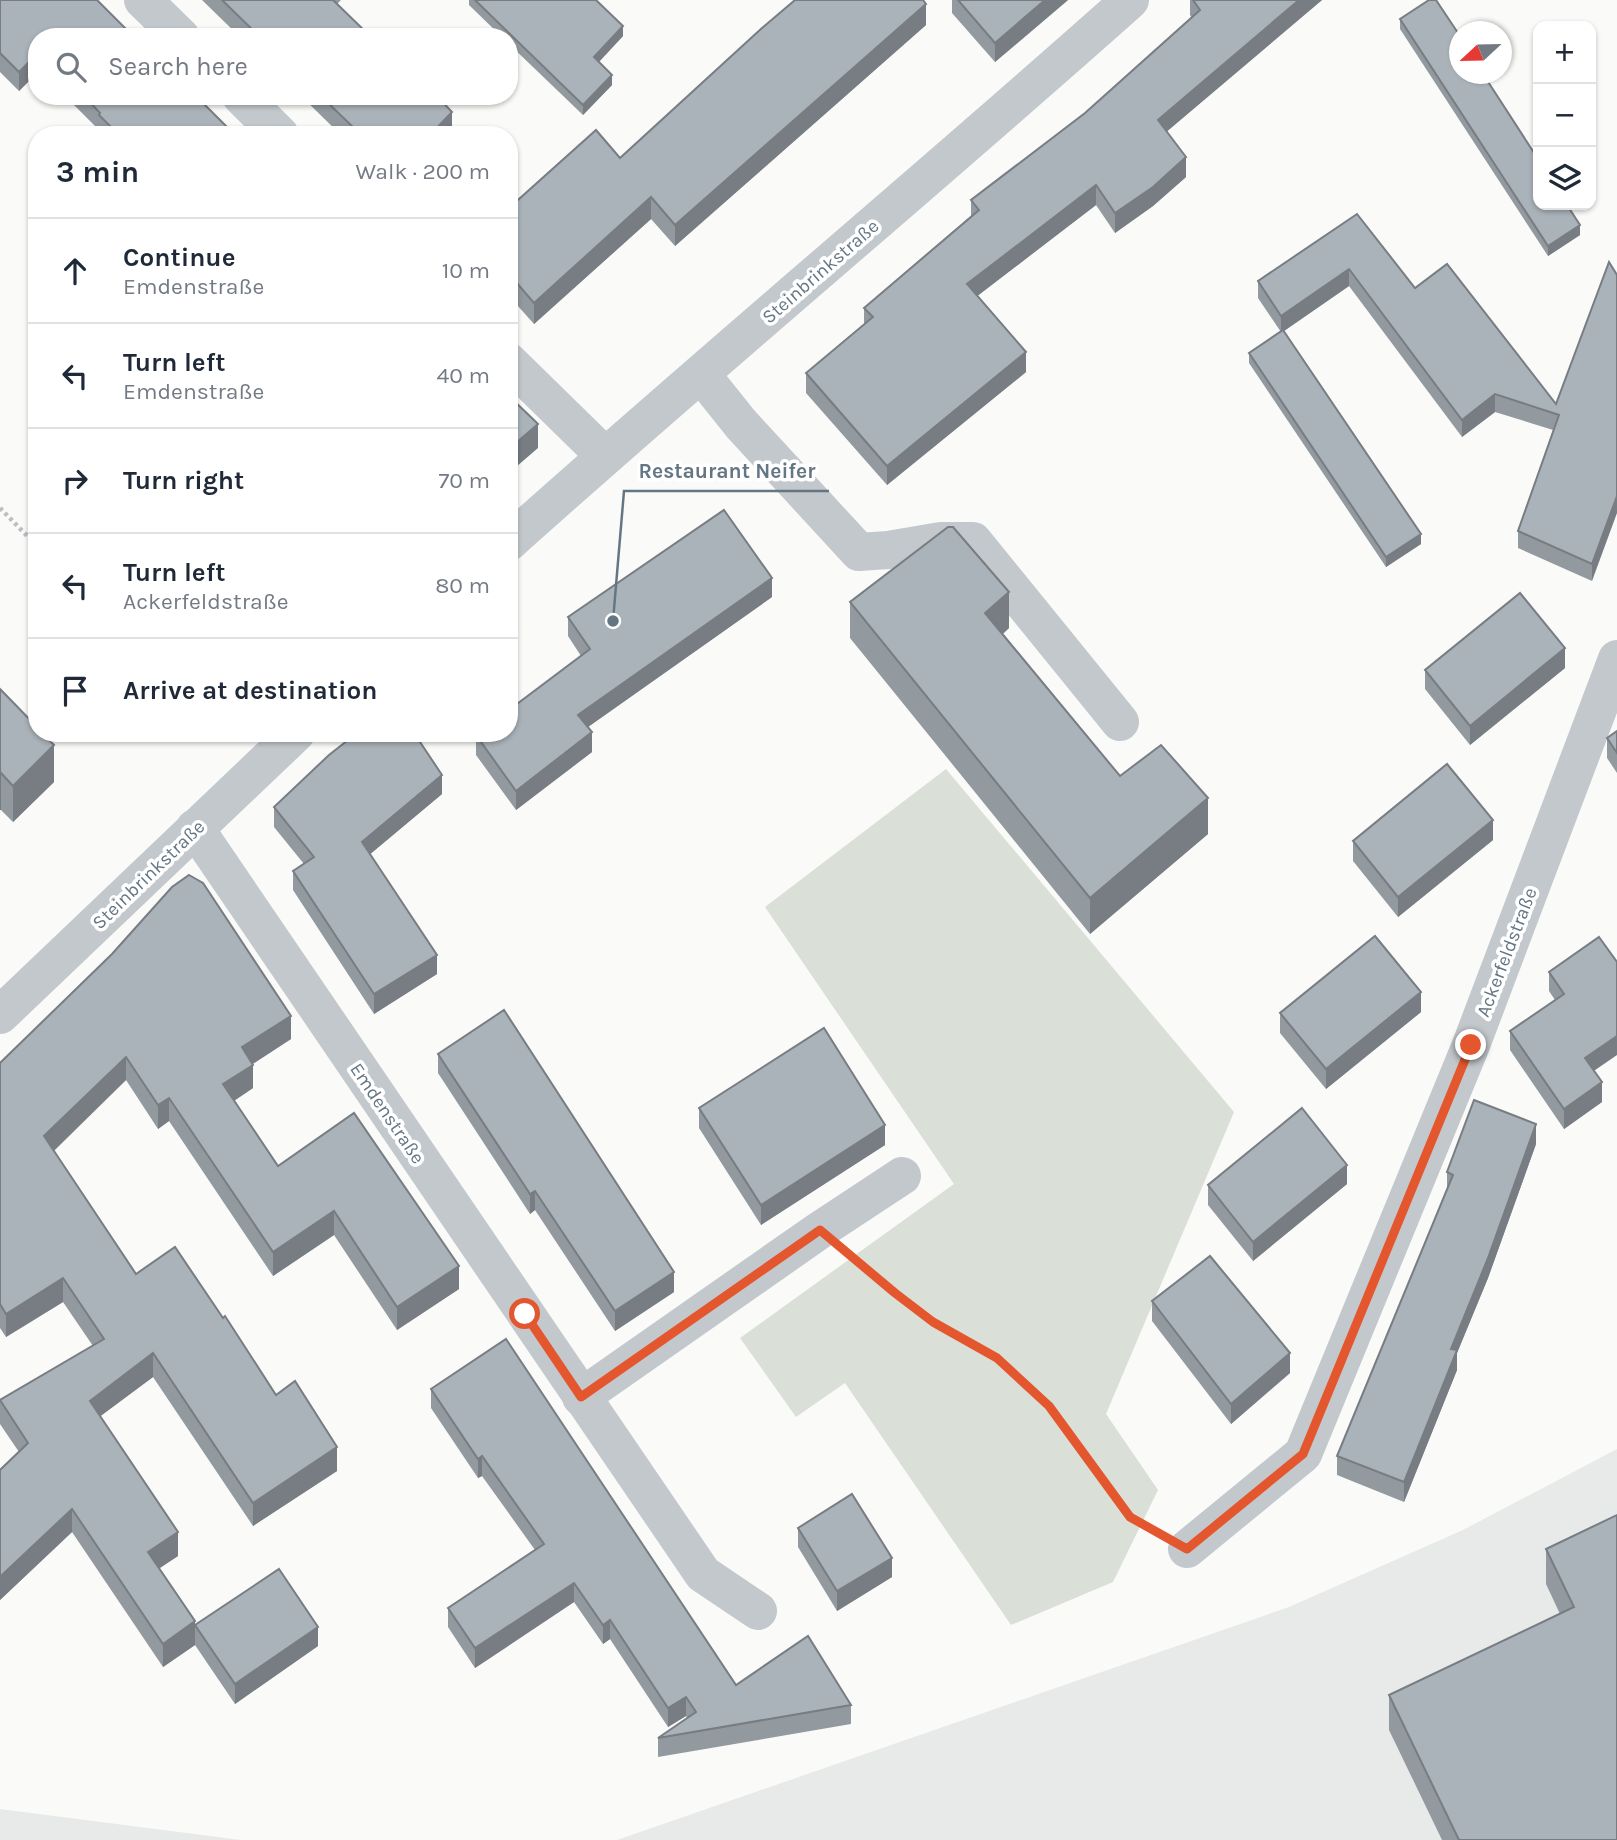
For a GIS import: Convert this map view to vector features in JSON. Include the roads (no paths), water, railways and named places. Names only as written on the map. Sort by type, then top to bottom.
[{"type":"street","points":[[143,0],[172,28]]},
{"type":"street","name":"Steinbrinkstraße","points":[[518,534],[1130,0]]},
{"type":"street","points":[[250,105],[271,126]]},
{"type":"street","points":[[518,371],[605,456]]},
{"type":"street","points":[[701,374],[741,424],[859,552],[941,541],[973,541],[1120,722]]},
{"type":"street","name":"Ackerfeldstraße","points":[[1187,1549],[1303,1454],[1471,1045],[1617,659]]},
{"type":"street","name":"Steinbrinkstraße","points":[[0,1015],[286,742]]},
{"type":"street","name":"Emdenstraße","points":[[195,828],[703,1574],[758,1611]]},
{"type":"street","points":[[581,1397],[902,1176]]},
{"type":"place","name":"Restaurant Neifer","points":[[613,621]]}]
